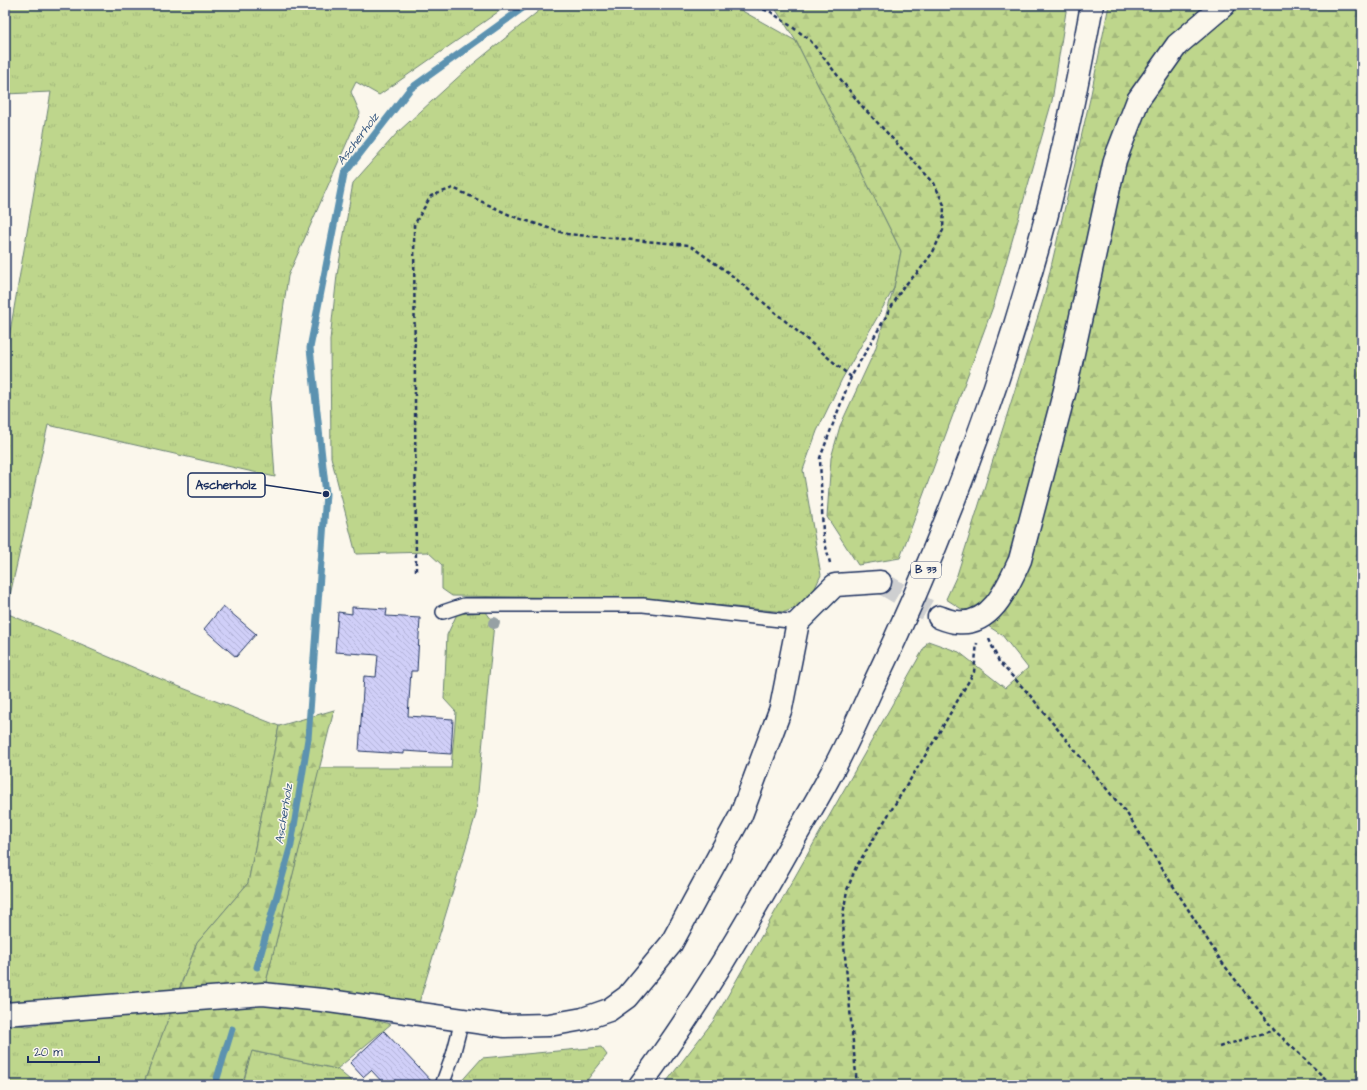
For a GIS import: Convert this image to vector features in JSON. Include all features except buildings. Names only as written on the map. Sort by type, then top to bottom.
[{"type":"street","name":"B 33","points":[[640,1085],[683,1023],[770,884],[832,772],[888,656],[924,576],[961,482],[1028,282],[1049,204],[1077,85],[1092,5]]},
{"type":"street","points":[[939,617],[957,622],[980,619],[1000,598],[1010,582],[1020,560],[1065,390],[1115,160],[1138,100],[1177,45],[1224,5]]},
{"type":"street","points":[[5,1014],[263,994],[322,1000],[505,1026],[549,1024],[583,1019],[609,1010],[627,997],[671,944],[741,814],[781,708],[798,622],[835,585],[880,582]]},
{"type":"lane","points":[[443,612],[464,605],[642,604],[798,622]]},
{"type":"lane","points":[[442,1085],[453,1055],[462,1020]]},
{"type":"path","points":[[750,5],[770,12],[809,40],[860,104],[934,183],[944,206],[943,230],[933,252],[919,271],[903,287],[850,377],[820,458],[823,534],[835,585]]},
{"type":"path","points":[[416,570],[414,225],[431,196],[453,188],[512,216],[567,234],[689,245],[729,273],[850,377]]},
{"type":"path","points":[[980,619],[999,662],[1028,693],[1128,815],[1221,961],[1274,1030],[1332,1085]]},
{"type":"path","points":[[857,1085],[844,945],[843,915],[847,890],[856,867],[936,738],[974,672],[980,619]]},
{"type":"path","points":[[1219,1047],[1274,1030]]},
{"type":"green space","points":[[5,5],[508,5],[379,95],[356,82],[351,92],[360,113],[288,276],[270,402],[275,477],[48,425],[6,613],[170,683],[279,726],[248,883],[197,943],[179,989],[25,1004],[5,1001],[5,361],[51,92],[5,94]]},
{"type":"green space","points":[[546,5],[725,5],[737,8],[796,41],[901,251],[894,288],[842,379],[817,431],[803,470],[821,575],[808,603],[785,612],[654,599],[452,596],[442,589],[442,565],[428,552],[356,554],[331,457],[330,340],[337,275],[353,183],[398,132],[466,70]]},
{"type":"green space","points":[[773,5],[1067,5],[1052,101],[994,304],[900,558],[858,565],[827,517],[831,458],[840,426],[875,350],[894,288],[901,251],[796,41]]},
{"type":"green space","points":[[1109,5],[1362,5],[1362,1085],[664,1085],[714,1020],[928,641],[959,652],[1005,688],[1028,668],[1002,635],[946,599],[957,575],[1044,297],[1090,99]]},
{"type":"green space","points":[[486,612],[494,623],[476,814],[418,1006],[265,986],[319,768],[451,768],[456,712],[444,699],[447,635],[457,614]]},
{"type":"green space","points":[[334,710],[263,994],[391,1024],[337,1069],[252,1051],[242,1085],[143,1085],[197,943],[248,883],[279,726]]},
{"type":"green space","points":[[172,1010],[143,1085],[5,1085],[5,1023],[26,1026]]},
{"type":"green space","points":[[601,1047],[607,1055],[583,1085],[458,1085],[482,1058]]},
{"type":"green space","points":[[251,1051],[337,1069],[356,1085],[243,1085]]},
{"type":"waterway","name":"Ascherholz","points":[[257,967],[291,845],[308,739],[326,494],[310,348],[344,174],[410,89],[527,5]]},
{"type":"waterway","name":"Ascherholz","points":[[215,1085],[232,1029]]},
{"type":"tunnel","points":[[880,582],[939,617]]},
{"type":"place","name":"Ascherholz","points":[[326,494]]}]
